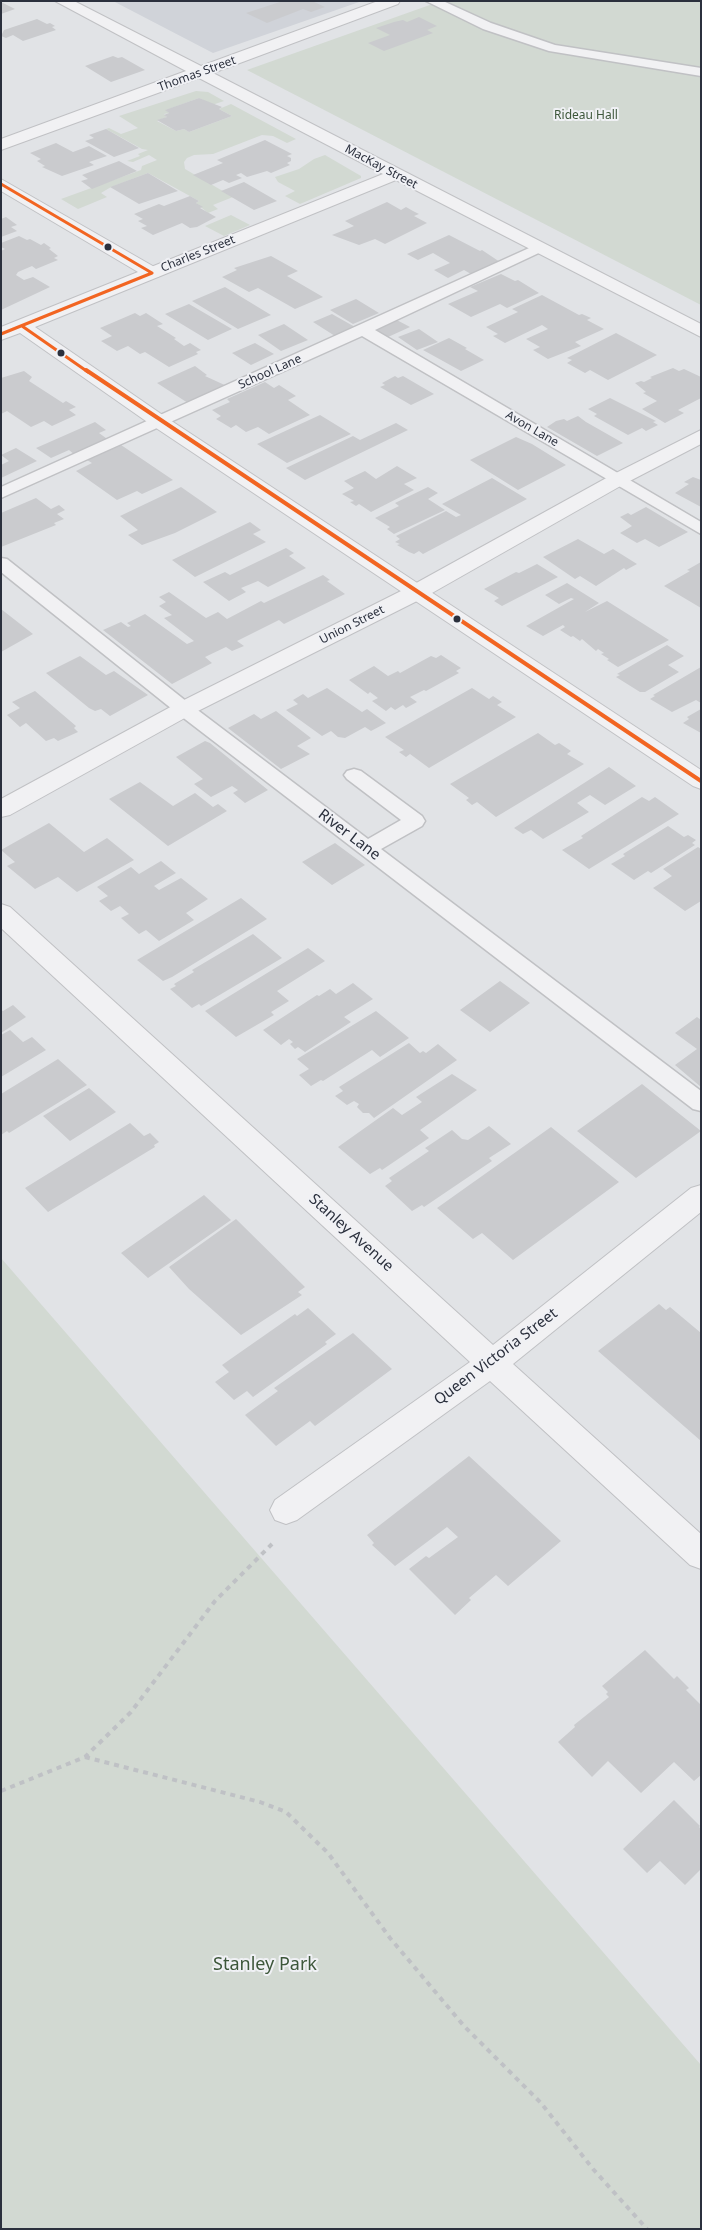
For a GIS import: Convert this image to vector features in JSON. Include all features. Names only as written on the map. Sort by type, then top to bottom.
[{"type":"street","name":"MacKay Street","points":[[62,1],[395,175],[701,331]]},
{"type":"street","name":"Thomas Street","points":[[1,145],[202,73],[393,1]]},
{"type":"street","name":"Charles Street","points":[[1,334],[395,175]]},
{"type":"street","points":[[1,184],[152,273]]},
{"type":"street","points":[[22,326],[160,422],[701,781]]},
{"type":"street","name":"Union Street","points":[[1,809],[184,709],[417,592],[617,480],[701,436]]},
{"type":"street","name":"Stanley Avenue","points":[[1,913],[701,1554]]},
{"type":"street","name":"Queen Victoria Street","points":[[286,1510],[492,1363],[701,1196]]},
{"type":"lane","points":[[432,1],[487,26],[553,48],[701,72]]},
{"type":"lane","name":"School Lane","points":[[1,493],[363,330],[538,248]]},
{"type":"lane","name":"Avon Lane","points":[[363,330],[701,529]]},
{"type":"lane","name":"River Lane","points":[[1,563],[184,709],[701,1103]]},
{"type":"lane","points":[[354,775],[415,820],[367,848]]},
{"type":"path","points":[[1,1791],[85,1757],[130,1712],[215,1601],[283,1533],[286,1510]]},
{"type":"path","points":[[85,1757],[251,1800],[286,1812],[328,1853],[390,1938],[464,2026],[541,2103],[593,2169],[646,2229]]},
{"type":"shaded area","points":[[113,1],[362,1],[213,53]]},
{"type":"green space","name":"Rideau Hall","points":[[441,1],[701,1],[701,305],[247,70]]},
{"type":"green space","points":[[196,91],[208,92],[224,101],[212,105],[199,98],[166,110],[169,113],[164,114],[167,117],[157,121],[176,131],[184,129],[189,132],[232,116],[219,109],[231,104],[296,139],[287,143],[273,136],[262,135],[213,154],[194,155],[187,158],[184,162],[185,169],[233,197],[213,205],[218,209],[208,213],[196,203],[199,201],[148,173],[111,187],[101,193],[107,197],[78,209],[61,199],[141,170],[142,166],[157,160],[149,155],[133,162],[127,161],[140,156],[138,154],[148,150],[142,149],[106,129],[109,128],[121,134],[138,128],[119,116]]},
{"type":"green space","points":[[325,155],[361,176],[361,178],[300,204],[285,196],[295,191],[278,182],[275,177],[299,169],[314,159]]},
{"type":"green space","points":[[231,215],[250,225],[224,236],[205,226]]},
{"type":"green space","name":"Stanley Park","points":[[1,1258],[701,2065],[701,2229],[1,2229]]},
{"type":"building","points":[[283,1],[312,1],[325,7],[311,12],[303,9],[267,23],[246,13]]},
{"type":"building","points":[[1,2],[15,9],[1,14]]},
{"type":"building","points":[[419,17],[437,26],[427,30],[433,33],[384,51],[368,43],[390,35],[376,28],[403,20],[407,22]]},
{"type":"building","points":[[37,19],[47,24],[50,23],[55,26],[52,27],[56,30],[23,41],[13,35],[6,38],[1,36],[4,30]]},
{"type":"building","points":[[113,56],[122,57],[145,70],[111,82],[85,66]]},
{"type":"building","points":[[199,98],[222,107],[219,109],[232,116],[189,132],[184,129],[176,131],[157,120],[167,117],[164,115],[169,113],[165,110]]},
{"type":"building","points":[[106,129],[139,148],[114,157],[85,141],[94,138],[89,135]]},
{"type":"building","points":[[265,140],[292,154],[287,156],[291,158],[291,161],[287,163],[290,165],[271,173],[267,171],[247,177],[241,173],[236,175],[242,178],[229,183],[223,180],[211,185],[193,175],[223,163],[217,160]]},
{"type":"building","points":[[56,143],[73,152],[89,146],[107,156],[89,162],[94,165],[62,176],[42,167],[45,166],[37,161],[41,159],[30,153]]},
{"type":"building","points":[[119,161],[137,171],[92,189],[81,181],[88,179],[82,175]]},
{"type":"building","points":[[148,173],[178,191],[139,204],[110,187]]},
{"type":"building","points":[[244,182],[277,201],[254,210],[221,191]]},
{"type":"building","points":[[190,196],[199,201],[196,203],[203,207],[200,208],[216,217],[197,227],[190,228],[182,223],[153,235],[141,228],[147,226],[138,221],[143,219],[134,214],[159,204],[164,206]]},
{"type":"building","points":[[387,202],[401,210],[406,207],[419,214],[414,216],[427,223],[385,244],[375,239],[359,245],[332,235],[354,226],[345,221]]},
{"type":"building","points":[[6,217],[17,225],[11,227],[17,231],[1,237],[1,219]]},
{"type":"building","points":[[449,235],[480,251],[482,250],[500,262],[471,274],[464,270],[448,278],[434,270],[450,263],[433,253],[418,260],[407,254]]},
{"type":"building","points":[[19,236],[41,245],[44,243],[58,256],[54,258],[58,260],[36,269],[32,266],[18,272],[16,275],[24,280],[33,277],[50,287],[1,310],[1,251],[5,249],[1,247],[1,243]]},
{"type":"building","points":[[271,256],[298,271],[287,276],[323,297],[295,309],[258,288],[249,292],[222,277],[237,270],[234,268]]},
{"type":"building","points":[[501,274],[515,281],[518,280],[539,293],[507,308],[500,304],[471,317],[448,304],[478,291],[470,287]]},
{"type":"building","points":[[225,287],[271,315],[238,329],[192,301]]},
{"type":"building","points":[[542,295],[579,315],[582,314],[591,318],[587,320],[604,329],[575,342],[581,346],[548,359],[533,350],[540,347],[526,339],[548,329],[542,325],[505,343],[493,336],[498,334],[486,327],[518,312],[512,309]]},
{"type":"building","points":[[356,299],[379,313],[353,324],[330,310]]},
{"type":"building","points":[[189,304],[232,329],[208,340],[165,314]]},
{"type":"building","points":[[135,313],[140,316],[146,313],[163,324],[157,326],[176,338],[174,339],[184,346],[190,343],[201,350],[196,352],[198,354],[169,367],[145,352],[140,354],[128,346],[117,351],[101,341],[112,336],[100,328]]},
{"type":"building","points":[[332,314],[355,327],[335,336],[313,322]]},
{"type":"building","points":[[393,318],[410,327],[388,337],[371,328]]},
{"type":"building","points":[[284,324],[308,340],[281,351],[258,335]]},
{"type":"building","points":[[419,329],[438,342],[417,350],[398,337]]},
{"type":"building","points":[[616,333],[657,355],[608,380],[590,370],[585,373],[567,363],[572,360],[567,358]]},
{"type":"building","points":[[449,338],[484,360],[461,371],[423,350]]},
{"type":"building","points":[[255,343],[274,354],[251,365],[232,353]]},
{"type":"building","points":[[195,366],[207,375],[205,376],[229,387],[191,405],[157,383]]},
{"type":"building","points":[[673,368],[679,371],[684,369],[701,377],[701,398],[678,410],[684,413],[665,423],[642,409],[657,401],[643,393],[646,392],[635,383],[644,382],[652,378],[650,377]]},
{"type":"building","points":[[24,371],[32,377],[29,381],[63,403],[66,401],[76,407],[69,410],[76,415],[52,426],[44,421],[31,427],[7,411],[1,414],[1,378]]},
{"type":"building","points":[[395,376],[398,378],[403,376],[434,394],[411,405],[380,387],[385,385],[382,383]]},
{"type":"building","points":[[265,382],[274,388],[279,385],[296,396],[288,400],[310,415],[269,434],[258,427],[246,432],[236,425],[231,428],[216,419],[221,416],[212,410],[230,402],[227,399]]},
{"type":"building","points":[[610,398],[656,421],[653,422],[658,425],[646,431],[642,428],[628,435],[594,416],[597,414],[588,409]]},
{"type":"building","points":[[320,415],[351,434],[287,463],[257,444]]},
{"type":"building","points":[[578,416],[623,443],[597,456],[547,427],[556,421],[564,419],[567,421]]},
{"type":"building","points":[[95,422],[106,430],[99,433],[110,441],[76,456],[69,450],[51,458],[36,448]]},
{"type":"building","points":[[396,423],[408,430],[305,480],[286,468],[353,436],[360,440]]},
{"type":"building","points":[[516,437],[532,444],[566,465],[518,490],[470,460]]},
{"type":"building","points":[[121,445],[173,480],[142,494],[137,491],[117,500],[76,471],[92,463],[87,460]]},
{"type":"building","points":[[16,448],[37,461],[1,478],[1,465],[9,461],[1,455]]},
{"type":"building","points":[[397,466],[417,478],[404,484],[414,490],[371,512],[359,504],[356,506],[350,502],[354,501],[342,494],[354,488],[344,481],[365,471],[376,479]]},
{"type":"building","points":[[693,477],[701,480],[701,507],[675,493],[689,484],[684,482]]},
{"type":"building","points":[[492,478],[527,499],[423,554],[419,551],[414,554],[397,545],[400,544],[395,542],[400,539],[396,536],[446,511],[456,517],[461,515],[442,504]]},
{"type":"building","points":[[181,487],[217,512],[175,533],[142,545],[128,535],[138,530],[120,516]]},
{"type":"building","points":[[428,487],[438,493],[428,499],[445,510],[394,534],[387,529],[390,527],[375,518],[399,506],[395,503]]},
{"type":"building","points":[[36,498],[51,509],[59,505],[65,510],[57,514],[64,519],[54,523],[56,525],[1,547],[1,513]]},
{"type":"building","points":[[646,507],[688,532],[659,547],[645,539],[637,543],[620,533],[632,526],[620,517],[628,513],[631,515]]},
{"type":"building","points":[[250,522],[261,530],[253,534],[266,542],[195,577],[172,560]]},
{"type":"building","points":[[578,539],[604,554],[613,549],[637,564],[626,570],[624,568],[596,586],[580,576],[575,579],[543,557]]},
{"type":"building","points":[[286,548],[294,553],[289,556],[306,568],[268,587],[258,581],[241,588],[246,592],[229,601],[203,582],[225,572],[230,575]]},
{"type":"building","points":[[701,562],[701,608],[664,586],[690,571],[687,570]]},
{"type":"building","points":[[537,564],[558,577],[502,606],[494,601],[499,598],[484,589],[516,572],[519,573]]},
{"type":"building","points":[[323,575],[330,580],[327,581],[345,594],[284,624],[279,620],[237,641],[244,646],[232,651],[226,647],[205,657],[212,663],[172,684],[103,630],[121,622],[128,627],[131,626],[127,623],[145,614],[187,644],[194,641],[164,618],[172,615],[159,606],[166,602],[159,597],[169,592],[206,618],[218,612],[227,619],[261,601],[264,603]]},
{"type":"building","points":[[567,583],[599,603],[585,612],[607,601],[669,640],[618,667],[607,660],[609,659],[601,654],[604,653],[598,649],[596,651],[582,639],[580,641],[560,630],[565,627],[563,625],[543,636],[526,626],[574,599],[571,598],[559,604],[545,595]]},
{"type":"building","points":[[1,609],[33,634],[1,652]]},
{"type":"building","points":[[667,645],[684,656],[668,665],[679,672],[645,692],[640,692],[616,677],[620,675],[617,674]]},
{"type":"building","points":[[441,655],[461,668],[456,671],[459,673],[426,691],[424,690],[410,697],[417,702],[406,708],[403,705],[395,710],[391,707],[386,711],[372,701],[378,698],[370,692],[368,694],[349,680],[374,666],[388,676],[398,671],[400,673],[431,656],[436,658]]},
{"type":"building","points":[[80,656],[106,675],[114,671],[148,695],[110,716],[101,709],[95,711],[89,708],[46,673]]},
{"type":"building","points":[[701,667],[701,703],[696,700],[672,712],[650,699],[655,696],[653,695]]},
{"type":"building","points":[[327,688],[362,712],[367,709],[386,723],[371,731],[365,727],[345,738],[338,737],[331,731],[322,736],[286,710],[298,704],[293,700],[303,694],[308,698]]},
{"type":"building","points":[[472,688],[489,699],[493,696],[502,702],[497,705],[516,717],[429,768],[410,754],[406,757],[399,752],[404,750],[385,737]]},
{"type":"building","points":[[35,691],[76,726],[74,728],[78,732],[58,741],[54,738],[46,741],[26,723],[20,727],[7,715],[20,708],[12,702]]},
{"type":"building","points":[[701,709],[701,733],[683,723],[689,719],[687,717]]},
{"type":"building","points":[[276,711],[311,738],[297,746],[310,754],[281,769],[228,728],[254,714],[261,719]]},
{"type":"building","points":[[538,733],[555,745],[559,743],[571,751],[567,754],[584,764],[496,817],[477,802],[472,805],[466,800],[469,798],[450,784]]},
{"type":"building","points":[[205,741],[268,790],[245,803],[233,793],[238,790],[232,786],[211,797],[194,784],[203,779],[176,757]]},
{"type":"building","points":[[609,767],[636,786],[605,805],[590,795],[577,803],[589,812],[543,839],[531,830],[523,834],[514,828]]},
{"type":"building","points":[[140,782],[173,806],[195,793],[213,807],[218,804],[227,811],[168,846],[109,799]]},
{"type":"building","points":[[642,797],[649,801],[655,797],[679,814],[589,869],[562,850],[583,838],[581,836]]},
{"type":"building","points":[[49,823],[84,852],[107,838],[134,860],[77,892],[58,877],[35,889],[7,866],[15,862],[1,850]]},
{"type":"building","points":[[668,826],[684,837],[688,835],[696,840],[692,843],[695,845],[651,873],[648,871],[634,880],[611,864],[625,856],[623,854]]},
{"type":"building","points":[[335,843],[365,865],[332,885],[302,862]]},
{"type":"building","points":[[698,847],[701,849],[701,901],[685,911],[653,888],[672,876],[663,869]]},
{"type":"building","points":[[161,861],[176,873],[154,886],[159,890],[181,878],[208,899],[186,913],[194,920],[159,941],[146,930],[139,934],[121,918],[129,914],[120,906],[111,911],[99,901],[108,896],[97,887],[131,867],[139,874]]},
{"type":"building","points":[[241,898],[267,919],[163,981],[137,960]]},
{"type":"building","points":[[253,934],[282,958],[201,1006],[199,1004],[192,1008],[170,989],[176,986],[174,984],[194,972],[192,970]]},
{"type":"building","points":[[308,948],[325,961],[277,991],[289,1001],[271,1012],[274,1015],[236,1037],[205,1011]]},
{"type":"building","points":[[500,981],[530,1003],[490,1032],[460,1010]]},
{"type":"building","points":[[353,983],[373,999],[344,1017],[351,1022],[305,1052],[298,1047],[295,1049],[290,1044],[293,1042],[289,1039],[281,1045],[263,1030],[317,995],[319,996],[330,989],[336,994]]},
{"type":"building","points":[[13,1005],[26,1017],[1,1033],[1,1010],[3,1011]]},
{"type":"building","points":[[376,1011],[409,1038],[380,1057],[372,1050],[323,1081],[321,1080],[311,1086],[299,1075],[309,1069],[297,1059]]},
{"type":"building","points":[[697,1017],[701,1020],[701,1087],[675,1065],[697,1049],[675,1033]]},
{"type":"building","points":[[10,1030],[23,1042],[32,1037],[46,1050],[1,1077],[1,1035]]},
{"type":"building","points":[[409,1043],[420,1053],[423,1051],[426,1053],[438,1044],[457,1060],[374,1118],[369,1113],[363,1113],[357,1107],[359,1104],[354,1101],[347,1105],[335,1096],[343,1091],[339,1087]]},
{"type":"building","points":[[58,1059],[87,1085],[9,1133],[7,1131],[1,1135],[1,1094]]},
{"type":"building","points":[[452,1074],[477,1090],[420,1130],[429,1138],[382,1170],[380,1168],[370,1174],[338,1147],[393,1108],[402,1115],[422,1102],[416,1097]]},
{"type":"building","points":[[642,1084],[701,1131],[636,1178],[577,1131]]},
{"type":"building","points":[[89,1088],[116,1112],[70,1141],[43,1116]]},
{"type":"building","points":[[130,1123],[144,1136],[150,1133],[159,1142],[154,1145],[155,1147],[48,1212],[25,1188]]},
{"type":"building","points":[[489,1126],[511,1144],[489,1158],[492,1161],[424,1207],[422,1205],[412,1211],[385,1186],[392,1181],[389,1178],[429,1151],[425,1148],[452,1130],[462,1139],[468,1140]]},
{"type":"building","points":[[551,1127],[619,1182],[513,1260],[482,1233],[473,1239],[437,1208]]},
{"type":"building","points":[[204,1195],[231,1220],[148,1278],[121,1253]]},
{"type":"building","points":[[236,1219],[305,1287],[298,1292],[302,1295],[241,1335],[189,1289],[169,1267]]},
{"type":"building","points":[[659,1304],[666,1310],[670,1307],[701,1333],[701,1441],[598,1351]]},
{"type":"building","points":[[308,1308],[336,1334],[325,1342],[327,1344],[253,1397],[247,1391],[234,1400],[215,1382],[229,1372],[222,1365],[295,1314],[297,1316]]},
{"type":"building","points":[[353,1333],[392,1369],[315,1426],[310,1421],[276,1446],[245,1415],[278,1391],[274,1388]]},
{"type":"building","points":[[469,1456],[561,1541],[508,1586],[496,1575],[469,1598],[471,1600],[455,1615],[409,1569],[426,1556],[429,1558],[458,1537],[447,1527],[395,1566],[372,1545],[374,1543],[367,1535]]},
{"type":"building","points":[[645,1650],[674,1679],[677,1676],[689,1688],[686,1690],[701,1705],[701,1775],[694,1781],[674,1762],[641,1793],[608,1761],[592,1777],[558,1742],[575,1727],[574,1725],[609,1697],[606,1694],[608,1692],[602,1686]]},
{"type":"building","points":[[674,1800],[701,1829],[701,1869],[685,1885],[660,1861],[647,1873],[623,1849]]},
{"type":"transit line","points":[[1,184],[152,273]]},
{"type":"transit line","points":[[1,334],[152,273]]},
{"type":"transit line","points":[[22,326],[160,422],[701,781]]}]
